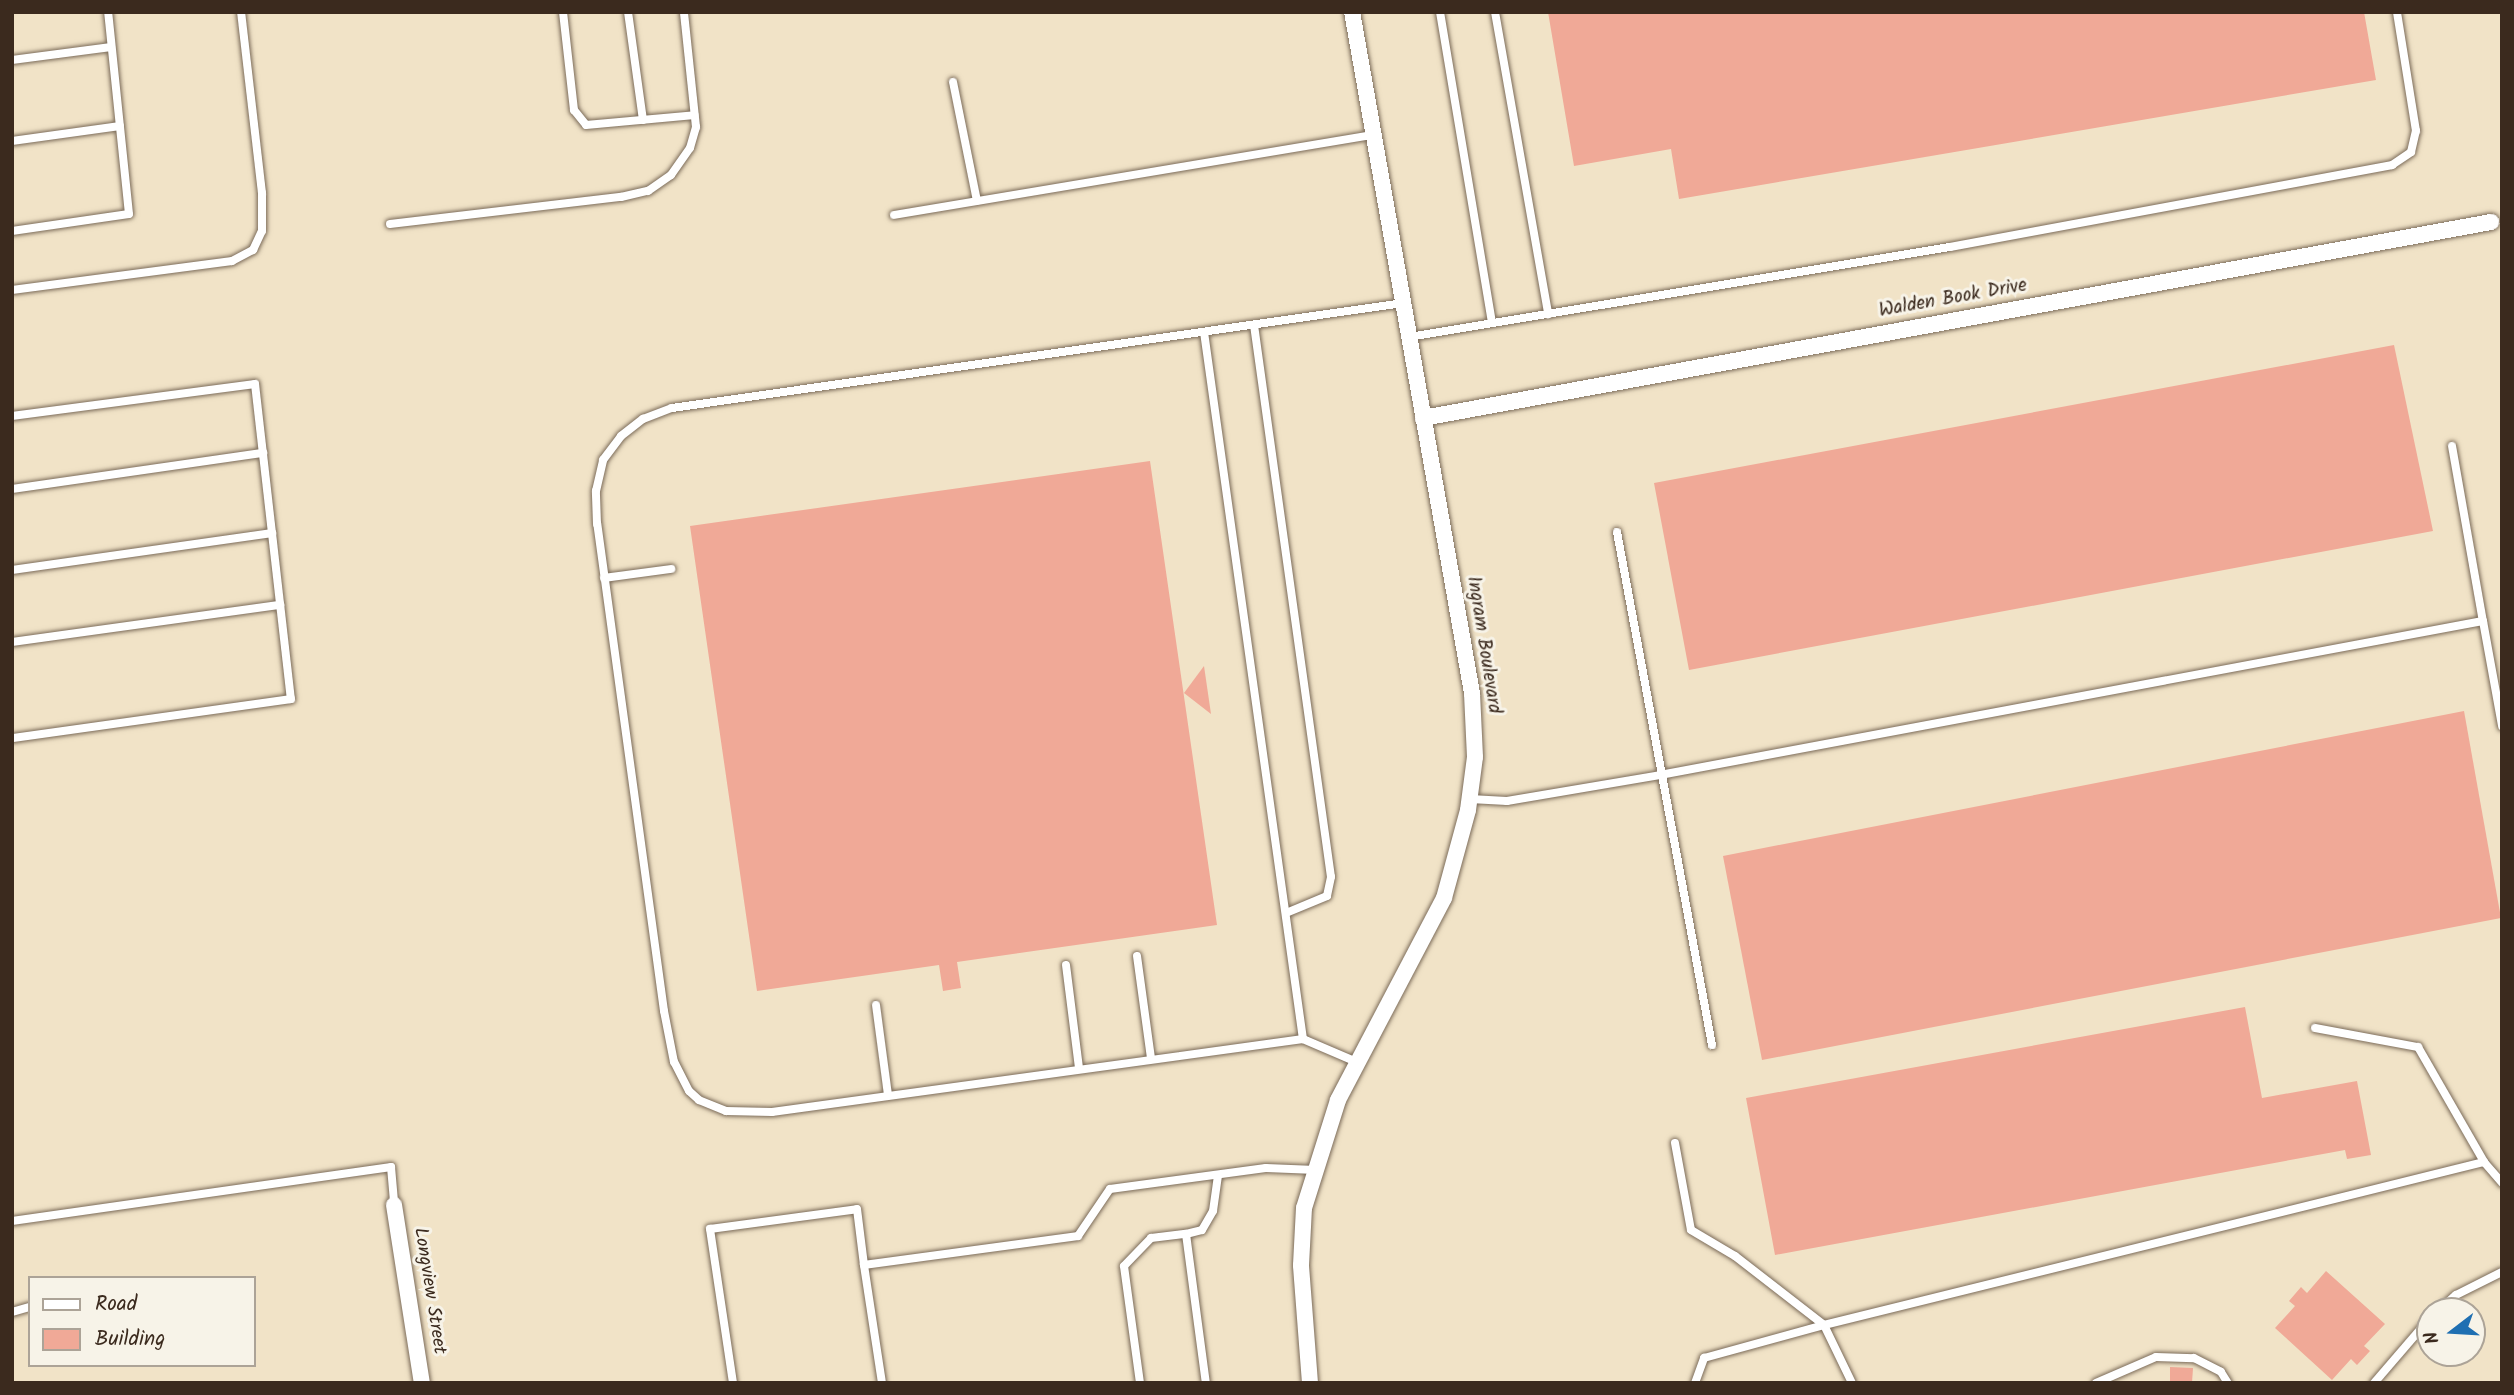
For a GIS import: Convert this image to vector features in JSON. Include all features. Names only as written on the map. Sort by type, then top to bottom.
[{"type":"street","name":"Ingram Boulevard","points":[[1310,1383],[1301,1265],[1304,1209],[1338,1100],[1444,898],[1470,799],[1475,757],[1472,693],[1352,12]]},
{"type":"street","name":"Walden Book Drive","points":[[1423,418],[2497,221]]},
{"type":"street","name":"Longview Street","points":[[394,1205],[422,1383]]},
{"type":"lane","points":[[12,231],[129,214],[108,12]]},
{"type":"lane","points":[[12,290],[232,261],[253,250],[262,231],[262,193],[241,12]]},
{"type":"lane","points":[[563,12],[574,110],[586,125],[695,115]]},
{"type":"lane","points":[[628,12],[643,120]]},
{"type":"lane","points":[[390,224],[648,191],[671,174],[690,148],[695,115],[684,12]]},
{"type":"lane","points":[[1440,12],[1492,323]]},
{"type":"lane","points":[[1495,12],[1548,314]]},
{"type":"lane","points":[[1409,337],[1950,247],[2392,165],[2411,152],[2416,138],[2397,12]]},
{"type":"lane","points":[[12,60],[111,47]]},
{"type":"lane","points":[[953,82],[977,201]]},
{"type":"lane","points":[[12,141],[120,126]]},
{"type":"lane","points":[[894,215],[1373,135]]},
{"type":"lane","points":[[1359,1063],[1303,1040],[1150,1058],[772,1112],[735,1112],[699,1100],[680,1077],[664,1011],[595,508],[598,474],[621,436],[656,412],[1404,303]]},
{"type":"lane","points":[[1254,325],[1331,877],[1327,896],[1286,913]]},
{"type":"lane","points":[[1204,332],[1303,1040]]},
{"type":"lane","points":[[12,416],[255,384],[291,699],[12,738]]},
{"type":"lane","points":[[2452,446],[2502,726]]},
{"type":"lane","points":[[12,489],[263,453]]},
{"type":"lane","points":[[1617,532],[1712,1045]]},
{"type":"lane","points":[[12,570],[272,533]]},
{"type":"lane","points":[[604,578],[671,569]]},
{"type":"lane","points":[[12,642],[281,605]]},
{"type":"lane","points":[[1470,799],[1507,801],[1660,775],[2483,621]]},
{"type":"lane","points":[[1137,956],[1150,1058]]},
{"type":"lane","points":[[1066,965],[1079,1068]]},
{"type":"lane","points":[[876,1005],[888,1095]]},
{"type":"lane","points":[[2315,1028],[2418,1047],[2484,1162],[2502,1183]]},
{"type":"lane","points":[[1675,1143],[1691,1230],[1735,1256],[1824,1325],[1852,1383]]},
{"type":"lane","points":[[1695,1383],[1704,1358],[1824,1325],[2484,1162]]},
{"type":"lane","points":[[12,1221],[391,1167],[394,1205]]},
{"type":"lane","points":[[864,1265],[1078,1236],[1110,1189],[1266,1168],[1316,1170]]},
{"type":"lane","points":[[1140,1383],[1124,1266],[1151,1238],[1202,1230],[1213,1211],[1218,1175]]},
{"type":"lane","points":[[733,1383],[710,1229],[857,1209],[882,1383]]},
{"type":"lane","points":[[1186,1234],[1206,1383]]},
{"type":"lane","points":[[2454,1297],[2502,1272]]},
{"type":"lane","points":[[2374,1383],[2416,1334]]},
{"type":"lane","points":[[2096,1383],[2156,1357],[2194,1358],[2221,1372],[2228,1383]]},
{"type":"building","points":[[1548,12],[2364,12],[2376,80],[1679,199],[1671,149],[1574,166]]},
{"type":"building","points":[[2394,345],[2433,531],[1689,670],[1654,483]]},
{"type":"building","points":[[1150,461],[1217,925],[957,962],[961,988],[943,991],[939,965],[757,991],[690,526]]},
{"type":"building","points":[[1204,666],[1211,714],[1184,693]]},
{"type":"building","points":[[2464,711],[2501,918],[1762,1060],[1723,856]]},
{"type":"building","points":[[2245,1007],[2262,1098],[2357,1081],[2371,1155],[2347,1159],[2345,1150],[1775,1255],[1746,1098]]},
{"type":"building","points":[[2326,1271],[2385,1324],[2364,1346],[2370,1351],[2357,1365],[2351,1359],[2332,1380],[2275,1328],[2295,1306],[2289,1301],[2301,1287],[2307,1293]]},
{"type":"building","points":[[2170,1367],[2193,1368],[2192,1383],[2170,1383]]}]
